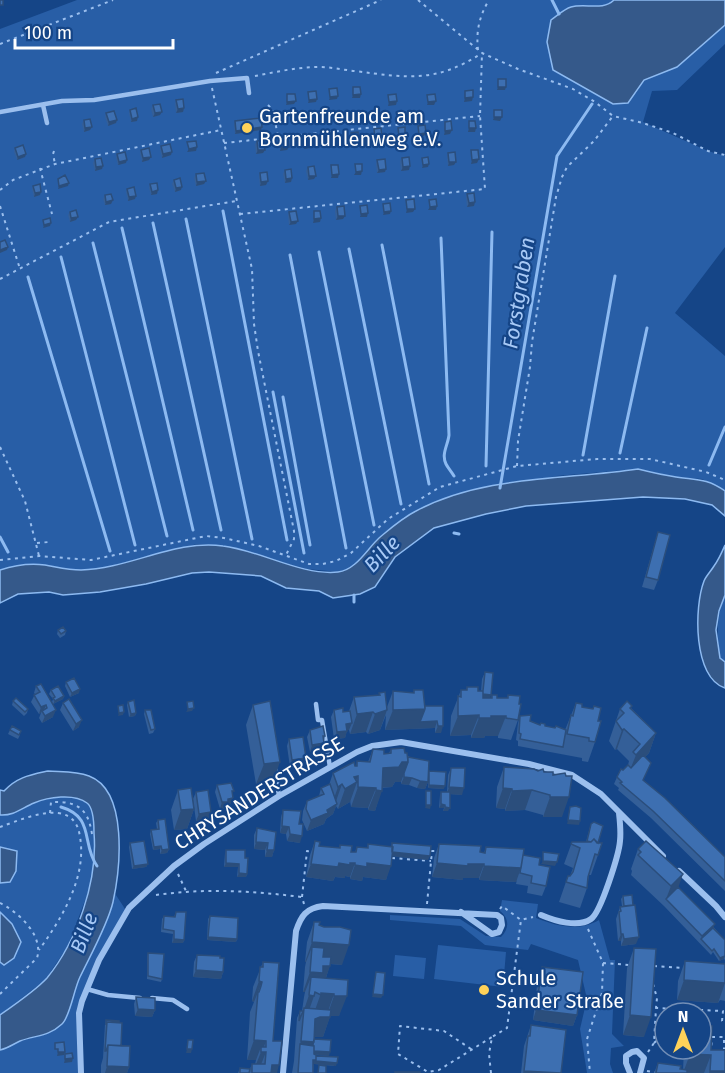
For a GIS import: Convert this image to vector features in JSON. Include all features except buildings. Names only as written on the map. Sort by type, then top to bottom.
[{"type":"street","name":"CHRYSANDERSTRASSE","points":[[81,1073],[79,1013],[99,960],[129,908],[174,866],[204,844],[279,796],[357,752],[372,746],[401,742],[529,764],[572,775],[593,787],[666,860]]},
{"type":"street","points":[[541,915],[554,920],[584,922],[595,914],[602,901],[620,841],[619,812]]},
{"type":"street","points":[[675,868],[725,917]]},
{"type":"street","points":[[283,1073],[296,931],[305,912],[314,907],[323,906],[461,912],[497,915],[501,918],[502,925],[499,932],[492,934],[461,912]]},
{"type":"street","points":[[630,1073],[626,1059],[629,1053],[637,1052],[644,1058],[640,1073]]},
{"type":"lane","points":[[0,112],[62,101],[94,100],[210,81],[247,78],[249,93]]},
{"type":"lane","points":[[43,105],[47,123]]},
{"type":"lane","points":[[316,704],[318,720],[322,720],[330,767]]},
{"type":"lane","points":[[274,758],[279,796]]},
{"type":"lane","points":[[87,989],[108,995],[173,1000],[187,1010]]},
{"type":"path","points":[[0,44],[113,0]]},
{"type":"path","points":[[286,555],[294,539],[294,531],[258,351],[254,324],[252,269],[210,81],[212,76],[219,71],[381,0]]},
{"type":"path","points":[[418,0],[482,53],[573,89],[595,102],[613,117],[643,123],[708,151],[725,155]]},
{"type":"path","points":[[478,50],[477,30],[489,0]]},
{"type":"path","points":[[247,78],[292,69],[320,67],[418,78],[462,66],[482,53]]},
{"type":"path","points":[[240,214],[485,189],[480,116],[483,84],[482,53]]},
{"type":"path","points":[[268,105],[273,110],[278,137]]},
{"type":"path","points":[[224,143],[480,116]]},
{"type":"path","points":[[517,466],[518,441],[532,342],[556,197],[567,167],[594,141],[613,117]]},
{"type":"path","points":[[0,190],[13,180],[40,168],[221,130]]},
{"type":"path","points":[[54,151],[55,164]]},
{"type":"path","points":[[40,168],[52,214]]},
{"type":"path","points":[[0,279],[110,222],[237,200]]},
{"type":"path","points":[[0,206],[20,269]]},
{"type":"path","points":[[0,447],[25,501],[39,556]]},
{"type":"path","points":[[0,560],[39,556],[91,560],[206,536],[224,538],[286,555],[309,564],[336,561],[351,553],[388,519],[440,487],[517,466],[597,459],[650,459],[706,472],[725,480]]},
{"type":"path","points":[[37,543],[49,542]]},
{"type":"path","points":[[50,813],[51,802],[71,803],[83,809],[89,819],[92,834]]},
{"type":"path","points":[[0,827],[50,813],[59,813],[72,817],[79,826],[83,851],[78,874],[57,925],[39,950],[37,958],[0,994]]},
{"type":"path","points":[[426,910],[432,850],[443,851]]},
{"type":"path","points":[[305,912],[302,897],[307,851],[316,852]]},
{"type":"path","points":[[392,858],[431,861]]},
{"type":"path","points":[[174,866],[186,891]]},
{"type":"path","points":[[141,897],[220,889],[302,897]]},
{"type":"path","points":[[0,903],[13,910],[23,920],[37,940],[39,950]]},
{"type":"path","points":[[497,915],[502,906],[521,920]]},
{"type":"path","points":[[521,920],[541,915]]},
{"type":"path","points":[[471,1049],[444,1031],[400,1026],[398,1054],[428,1072],[439,1070],[507,1028],[521,920]]},
{"type":"path","points":[[584,922],[603,963],[602,993],[587,1039],[590,1073]]},
{"type":"path","points":[[603,963],[638,965]]},
{"type":"path","points":[[650,966],[685,968]]},
{"type":"path","points":[[652,980],[657,1001]]},
{"type":"path","points":[[713,1011],[723,1011],[722,1021],[725,1024]]},
{"type":"path","points":[[491,1073],[489,1054],[492,1037]]},
{"type":"path","points":[[713,1037],[724,1037],[724,1049]]},
{"type":"path","points":[[644,1058],[653,1044]]},
{"type":"shaded area","points":[[77,0],[614,0],[609,5],[571,7],[598,95],[613,104],[636,93],[644,80],[677,67],[725,25],[725,44],[677,90],[652,91],[643,122],[708,151],[725,156],[725,247],[675,313],[725,356],[725,491],[702,479],[677,477],[638,469],[556,476],[538,481],[517,481],[457,494],[404,517],[377,539],[351,568],[339,572],[307,569],[225,546],[197,544],[104,568],[80,570],[44,565],[14,566],[0,570],[0,29]]},
{"type":"shaded area","points":[[725,595],[725,662],[720,658],[718,633],[720,611]]},
{"type":"shaded area","points":[[63,797],[88,803],[92,809],[95,836],[90,887],[68,946],[45,980],[0,1015],[0,962],[4,965],[14,958],[21,942],[12,924],[0,912],[0,883],[3,883],[6,848],[0,847],[0,815],[13,813],[40,801]]},
{"type":"shaded area","points":[[114,892],[127,912],[103,952],[82,1001],[81,1073],[0,1073],[0,1050],[9,1048],[20,1041],[47,1034],[64,1023],[74,990],[113,903]]},
{"type":"shaded area","points":[[502,900],[538,904],[536,918],[559,925],[584,926],[599,920],[610,960],[615,960],[612,1034],[624,1046],[611,1048],[610,1064],[613,1073],[587,1073],[580,1029],[587,999],[578,960],[531,944],[528,950],[485,945],[461,926],[390,920],[390,915],[460,919],[486,936],[501,937],[506,931],[507,924],[506,917],[500,911]]},
{"type":"shaded area","points":[[438,945],[506,952],[503,987],[434,979]]},
{"type":"shaded area","points":[[395,955],[426,958],[424,979],[393,976]]},
{"type":"water","points":[[614,0],[725,0],[725,25],[677,67],[644,80],[628,103],[613,104],[553,70],[547,42],[551,20],[566,9],[576,6],[605,5]]},
{"type":"water","name":"Bille","points":[[638,469],[701,480],[719,487],[725,491],[725,516],[712,505],[685,499],[643,497],[526,506],[486,514],[434,528],[395,557],[375,587],[360,594],[333,598],[319,591],[286,588],[261,576],[209,572],[192,573],[100,592],[63,595],[49,592],[18,594],[0,603],[0,570],[6,568],[33,564],[76,570],[99,568],[170,550],[205,545],[237,548],[295,567],[338,572],[356,563],[379,538],[401,520],[442,499],[496,485]]},
{"type":"water","points":[[725,545],[725,595],[719,611],[716,630],[720,658],[725,662],[725,688],[714,682],[707,671],[702,657],[698,624],[704,581]]},
{"type":"water","name":"Bille","points":[[48,771],[74,772],[89,776],[102,784],[111,798],[119,833],[116,888],[107,920],[80,977],[65,1020],[52,1031],[0,1050],[0,1015],[43,982],[58,963],[76,929],[93,871],[94,821],[87,803],[75,798],[53,798],[34,803],[14,813],[0,815],[0,790],[4,791],[24,777]]},
{"type":"water","points":[[0,847],[17,851],[16,871],[10,882],[0,883]]},
{"type":"water","points":[[0,912],[12,924],[21,942],[14,958],[4,965],[0,962]]},
{"type":"waterway","points":[[552,0],[559,14]]},
{"type":"waterway","name":"Forstgraben","points":[[500,488],[557,156],[592,104]]},
{"type":"waterway","points":[[223,211],[287,540]]},
{"type":"waterway","points":[[186,219],[252,539]]},
{"type":"waterway","points":[[153,223],[221,530]]},
{"type":"waterway","points":[[122,228],[193,530]]},
{"type":"waterway","points":[[486,466],[492,232]]},
{"type":"waterway","points":[[441,238],[449,435],[444,457],[454,476]]},
{"type":"waterway","points":[[93,243],[167,536]]},
{"type":"waterway","points":[[382,245],[429,484]]},
{"type":"waterway","points":[[349,249],[401,504]]},
{"type":"waterway","points":[[319,252],[374,525]]},
{"type":"waterway","points":[[290,255],[346,548]]},
{"type":"waterway","points":[[61,257],[135,545]]},
{"type":"waterway","points":[[583,455],[615,276]]},
{"type":"waterway","points":[[28,277],[110,551]]},
{"type":"waterway","points":[[620,453],[647,328]]},
{"type":"waterway","points":[[273,392],[304,553]]},
{"type":"waterway","points":[[283,397],[310,545]]},
{"type":"waterway","points":[[709,465],[725,427]]},
{"type":"waterway","points":[[454,533],[459,534]]},
{"type":"waterway","points":[[0,537],[8,552]]},
{"type":"waterway","points":[[354,595],[354,602]]},
{"type":"waterway","points":[[61,807],[72,811],[79,817],[97,866]]},
{"type":"place","name":"Gartenfreunde am Bornmühlenweg e.V.","points":[[247,128]]},
{"type":"place","name":"Schule Sander Straße","points":[[484,990]]}]
